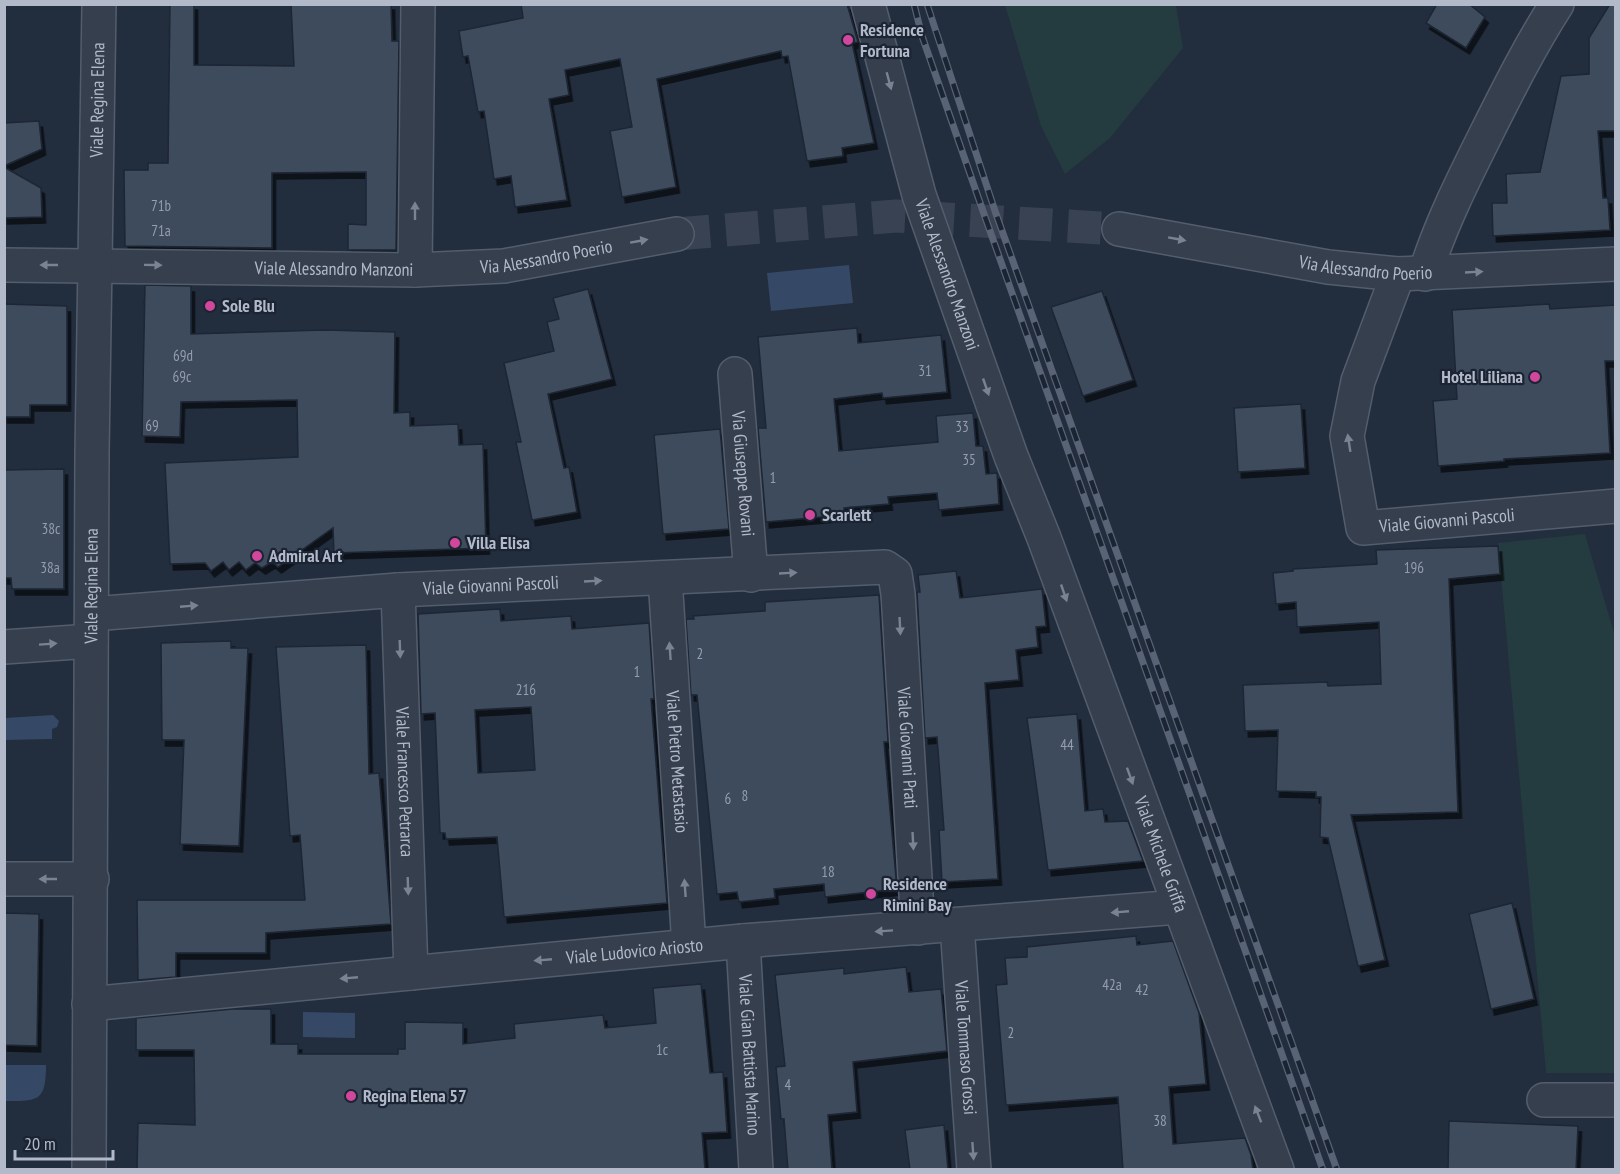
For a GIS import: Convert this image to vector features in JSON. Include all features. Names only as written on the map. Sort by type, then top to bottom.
[{"type":"street","name":"Viale Regina Elena","points":[[89,1170],[94,266],[99,4]]},
{"type":"street","name":"Viale Alessandro Manzoni","points":[[4,265],[415,270],[418,4]]},
{"type":"street","name":"Viale Alessandro Manzoni","points":[[868,4],[919,195],[1011,456],[1044,538]]},
{"type":"street","name":"Viale Giovanni Pascoli","points":[[1557,4],[1529,48],[1442,227],[1412,274],[1358,381],[1347,436],[1363,528],[1616,506]]},
{"type":"street","name":"Via Alessandro Poerio","points":[[1119,229],[1328,267],[1412,274],[1616,264]]},
{"type":"street","name":"Via Alessandro Poerio","points":[[415,270],[504,266],[677,234]]},
{"type":"street","name":"Via Giuseppe Rovani","points":[[735,374],[751,575]]},
{"type":"street","name":"Viale Michele Griffa","points":[[1044,538],[1277,1170]]},
{"type":"street","name":"Viale Giovanni Pascoli","points":[[4,647],[92,628],[398,590],[885,567],[891,569]]},
{"type":"street","name":"Viale Giovanni Prati","points":[[891,569],[895,574],[898,594],[918,928]]},
{"type":"street","name":"Viale Pietro Metastasio","points":[[665,578],[689,946]]},
{"type":"street","name":"Viale Francesco Petrarca","points":[[398,590],[411,973]]},
{"type":"street","points":[[4,879],[92,879]]},
{"type":"street","name":"Viale Ludovico Ariosto","points":[[89,1004],[743,941],[1179,907]]},
{"type":"street","name":"Viale Tommaso Grossi","points":[[957,926],[974,1170]]},
{"type":"street","name":"Viale Gian Battista Marino","points":[[743,941],[756,1170]]},
{"type":"street","points":[[1544,1100],[1616,1100]]},
{"type":"green space","points":[[1005,5],[1176,5],[1183,48],[1110,138],[1065,174],[1041,126]]},
{"type":"green space","points":[[1585,534],[1615,636],[1615,1073],[1546,1073],[1498,543]]},
{"type":"water","points":[[849,265],[853,303],[771,311],[767,273]]},
{"type":"water","points":[[53,715],[59,721],[57,727],[52,729],[52,739],[5,740],[5,718]]},
{"type":"water","points":[[303,1012],[355,1013],[355,1038],[303,1037]]},
{"type":"water","points":[[5,1065],[46,1065],[42,1093],[38,1097],[25,1101],[5,1101]]},
{"type":"building","points":[[170,4],[194,4],[194,65],[294,66],[291,4],[391,4],[392,41],[399,41],[396,250],[348,250],[348,224],[366,225],[366,172],[272,173],[272,248],[125,246],[124,170],[148,170],[148,163],[168,163]]},
{"type":"building","points":[[521,4],[847,4],[858,42],[852,43],[874,143],[842,148],[843,156],[807,161],[788,56],[782,57],[781,51],[657,79],[676,187],[622,197],[610,131],[632,127],[620,59],[565,70],[569,95],[549,99],[567,200],[515,207],[511,176],[494,179],[484,111],[478,112],[468,56],[463,57],[459,31],[523,18]]},
{"type":"building","points":[[1437,4],[1469,4],[1485,17],[1466,48],[1426,23]]},
{"type":"building","points":[[1610,4],[1616,4],[1616,131],[1598,131],[1603,198],[1608,198],[1610,230],[1493,236],[1492,203],[1507,203],[1506,174],[1540,172],[1561,76],[1589,74],[1589,38]]},
{"type":"building","points":[[39,121],[42,149],[4,166],[4,123]]},
{"type":"building","points":[[4,167],[41,188],[42,217],[4,218]]},
{"type":"building","points":[[145,285],[191,286],[191,334],[325,330],[395,332],[394,413],[410,412],[410,426],[458,424],[459,445],[483,444],[486,548],[334,553],[333,528],[278,567],[272,562],[262,568],[255,563],[246,570],[239,562],[229,570],[223,562],[211,571],[205,563],[170,564],[165,463],[298,457],[297,400],[181,402],[180,437],[142,436]]},
{"type":"building","points":[[588,289],[612,379],[548,394],[564,468],[569,467],[577,512],[532,520],[516,442],[521,442],[504,363],[554,351],[547,322],[559,319],[553,298]]},
{"type":"building","points":[[1102,291],[1133,380],[1083,396],[1051,307]]},
{"type":"building","points":[[4,304],[67,306],[67,405],[30,405],[30,417],[4,417]]},
{"type":"building","points":[[1549,304],[1550,309],[1616,305],[1616,361],[1605,361],[1610,453],[1504,459],[1504,461],[1438,466],[1433,401],[1457,399],[1452,310]]},
{"type":"building","points":[[857,328],[858,343],[941,335],[947,392],[883,398],[882,393],[834,399],[839,451],[938,442],[936,416],[973,413],[976,446],[983,446],[986,474],[997,473],[999,504],[939,510],[937,493],[888,497],[889,504],[844,508],[844,515],[766,522],[758,428],[766,428],[758,337]]},
{"type":"building","points":[[1301,404],[1305,468],[1238,472],[1234,408]]},
{"type":"building","points":[[720,429],[729,529],[663,534],[654,435]]},
{"type":"building","points":[[64,469],[64,589],[12,589],[11,578],[4,578],[4,470]]},
{"type":"building","points":[[1498,546],[1500,574],[1449,579],[1458,812],[1351,815],[1385,960],[1358,966],[1328,838],[1320,837],[1321,797],[1316,797],[1316,792],[1276,791],[1278,730],[1245,731],[1243,685],[1327,682],[1328,686],[1381,684],[1379,622],[1297,627],[1296,602],[1276,604],[1273,573],[1293,571],[1293,569],[1377,564],[1376,550]]},
{"type":"building","points":[[956,571],[960,598],[1042,589],[1046,626],[1036,627],[1038,647],[1016,650],[1019,680],[985,683],[998,879],[942,882],[939,830],[944,830],[937,737],[925,738],[917,592],[920,592],[918,575]]},
{"type":"building","points":[[879,595],[888,742],[884,742],[897,889],[825,897],[824,884],[774,889],[775,898],[739,902],[737,892],[717,894],[697,695],[691,695],[686,619],[694,619],[693,616],[765,611],[765,602]]},
{"type":"building","points":[[500,609],[501,621],[571,616],[572,629],[649,623],[654,699],[651,699],[667,903],[504,917],[497,837],[446,839],[445,833],[440,833],[435,713],[421,714],[418,614]],"holes":[[[531,707],[535,770],[478,773],[475,710]]]},
{"type":"building","points":[[231,641],[231,648],[248,648],[239,846],[180,844],[184,740],[162,740],[161,643]]},
{"type":"building","points":[[366,645],[369,774],[379,773],[391,924],[266,933],[266,953],[176,953],[176,977],[138,980],[137,900],[305,900],[300,835],[290,836],[276,647]]},
{"type":"building","points":[[1077,714],[1085,811],[1103,809],[1105,822],[1128,821],[1143,861],[1048,870],[1027,718]]},
{"type":"building","points":[[1512,903],[1534,999],[1491,1009],[1469,914]]},
{"type":"building","points":[[4,913],[39,914],[37,1046],[4,1045]]},
{"type":"building","points":[[1136,936],[1137,945],[1173,941],[1199,1013],[1206,1084],[1169,1087],[1173,1144],[1245,1138],[1253,1170],[1123,1170],[1118,1097],[1006,1105],[996,985],[1007,984],[1005,958],[1027,957],[1027,947]]},
{"type":"building","points":[[906,967],[909,992],[941,989],[947,1051],[853,1062],[857,1112],[828,1115],[832,1170],[788,1170],[784,1119],[781,1119],[776,1067],[785,1066],[775,975],[844,968],[844,974]]},
{"type":"building","points":[[701,984],[710,1073],[723,1072],[727,1132],[702,1133],[705,1170],[137,1170],[138,1123],[195,1125],[194,1050],[136,1050],[136,1018],[233,1009],[271,1009],[271,1044],[298,1044],[298,1054],[398,1054],[398,1049],[405,1049],[405,1022],[463,1023],[463,1044],[515,1038],[514,1024],[603,1015],[605,1028],[656,1023],[653,988]]},
{"type":"building","points":[[1449,1121],[1578,1126],[1576,1170],[1448,1170]]},
{"type":"building","points":[[944,1125],[948,1170],[910,1170],[905,1130]]},
{"type":"tunnel","points":[[677,234],[896,216],[1119,229]]},
{"type":"railway","points":[[914,4],[922,36],[984,214],[1323,1170]]},
{"type":"railway","points":[[927,4],[995,211],[1337,1170]]},
{"type":"place","name":"Residence Fortuna","points":[[848,40]]},
{"type":"place","name":"Sole Blu","points":[[210,306]]},
{"type":"place","name":"Hotel Liliana","points":[[1535,377]]},
{"type":"place","name":"Scarlett","points":[[810,515]]},
{"type":"place","name":"Villa Elisa","points":[[455,543]]},
{"type":"place","name":"Admiral Art","points":[[257,556]]},
{"type":"place","name":"Residence Rimini Bay","points":[[871,894]]},
{"type":"place","name":"Regina Elena 57","points":[[351,1096]]}]
